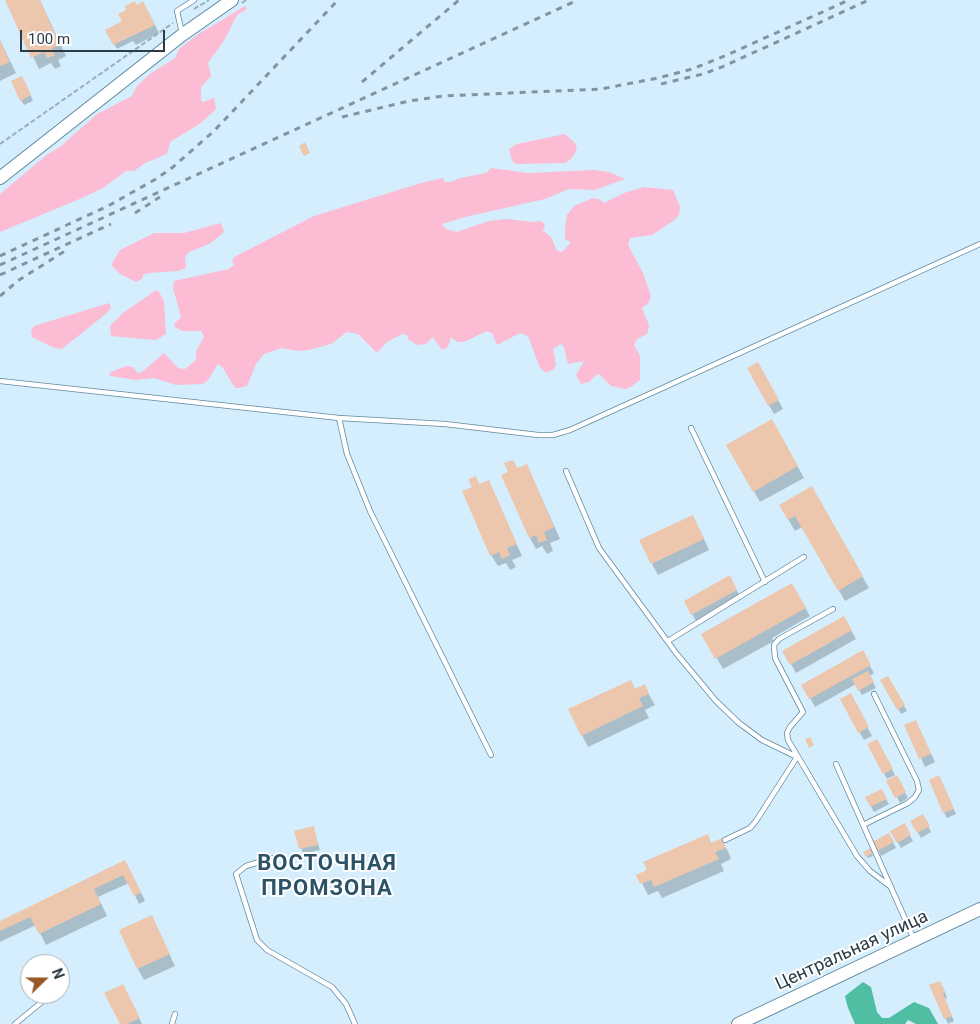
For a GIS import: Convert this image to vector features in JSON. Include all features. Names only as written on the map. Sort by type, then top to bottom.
[{"type":"main road","points":[[0,178],[182,35],[231,0]]},
{"type":"main road","name":"Центральная улица","points":[[738,1024],[980,909]]},
{"type":"lane","points":[[182,35],[176,13],[178,9],[194,0]]},
{"type":"lane","points":[[0,381],[339,418],[445,424],[538,435],[553,435],[570,430],[980,244]]},
{"type":"lane","points":[[339,418],[347,454],[370,511],[491,755]]},
{"type":"lane","points":[[691,428],[765,582]]},
{"type":"lane","points":[[566,471],[599,548],[668,641],[716,701],[739,723],[762,740],[797,757]]},
{"type":"lane","points":[[668,641],[804,557]]},
{"type":"lane","points":[[833,609],[779,639],[773,650],[803,712],[787,732],[788,740],[857,856],[870,871],[891,887]]},
{"type":"lane","points":[[863,825],[908,803],[919,790],[917,781],[874,694]]},
{"type":"lane","points":[[725,840],[750,828],[756,822],[797,757]]},
{"type":"lane","points":[[836,764],[915,940]]},
{"type":"lane","points":[[273,858],[246,866],[236,874],[257,940],[267,950],[332,987],[346,1004],[355,1024]]},
{"type":"lane","points":[[15,1024],[40,1004]]},
{"type":"lane","points":[[172,1024],[175,1014]]},
{"type":"path","points":[[0,144],[209,0]]},
{"type":"shaded area","points":[[245,6],[247,9],[237,15],[225,39],[208,63],[211,76],[201,87],[201,100],[203,102],[214,98],[216,109],[201,123],[170,142],[167,154],[145,163],[134,171],[126,171],[103,188],[82,198],[0,232],[0,194],[48,154],[60,147],[97,114],[132,96],[137,86],[150,74],[175,58],[179,49],[197,35]]},
{"type":"shaded area","points":[[565,134],[575,143],[577,149],[572,158],[565,163],[515,164],[512,160],[509,149],[517,144]]},
{"type":"shaded area","points":[[491,168],[528,173],[593,170],[609,172],[625,179],[595,190],[569,189],[545,199],[465,217],[442,224],[446,229],[457,232],[489,221],[506,219],[540,221],[544,223],[545,228],[542,230],[551,237],[557,251],[562,252],[571,242],[565,239],[565,228],[567,215],[574,206],[593,198],[599,199],[604,203],[624,193],[644,187],[673,190],[680,207],[679,215],[652,235],[630,238],[628,245],[643,273],[651,296],[648,304],[642,308],[649,325],[647,334],[637,339],[634,345],[640,356],[640,380],[632,386],[626,389],[611,386],[597,374],[589,382],[581,384],[576,375],[584,361],[568,364],[564,347],[561,344],[553,349],[556,364],[554,369],[546,373],[540,368],[528,336],[520,333],[497,345],[492,333],[487,331],[464,342],[457,342],[451,337],[448,347],[442,350],[433,337],[426,344],[417,345],[409,340],[407,335],[402,334],[387,342],[377,353],[358,334],[347,332],[331,344],[309,350],[298,351],[282,348],[264,354],[256,364],[247,386],[239,388],[235,388],[223,368],[218,364],[208,380],[203,384],[176,385],[154,378],[136,380],[110,376],[109,374],[113,371],[127,366],[133,367],[138,373],[142,372],[164,353],[178,368],[185,369],[196,360],[196,352],[204,336],[201,331],[182,331],[175,327],[174,324],[181,317],[173,288],[174,281],[229,269],[234,265],[232,260],[236,256],[314,216],[421,183],[443,178],[445,182],[451,182],[460,178],[486,173]]},
{"type":"shaded area","points":[[221,223],[224,231],[222,234],[209,244],[189,252],[185,257],[186,268],[178,271],[149,273],[143,275],[143,278],[136,282],[120,274],[111,265],[120,250],[154,233],[184,233]]},
{"type":"shaded area","points":[[156,290],[164,301],[166,334],[156,340],[111,336],[110,326],[123,313]]},
{"type":"shaded area","points":[[109,303],[111,307],[108,312],[62,349],[52,347],[32,337],[31,332],[34,326]]},
{"type":"shaded area","points":[[863,982],[871,987],[877,1012],[882,1018],[889,1018],[914,1002],[929,1008],[938,1024],[916,1024],[908,1020],[905,1024],[855,1024],[845,996]]},
{"type":"building","points":[[5,0],[40,0],[60,45],[52,48],[55,55],[47,58],[44,52],[31,58]]},
{"type":"building","points":[[135,1],[137,5],[143,1],[155,25],[113,45],[105,30],[122,21],[118,14],[126,10],[125,6]]},
{"type":"building","points":[[0,40],[10,62],[0,66]]},
{"type":"building","points":[[22,76],[31,95],[20,101],[11,81]]},
{"type":"building","points":[[305,142],[310,153],[304,156],[299,146]]},
{"type":"building","points":[[758,362],[779,400],[768,406],[747,368]]},
{"type":"building","points":[[772,419],[798,466],[753,492],[726,445]]},
{"type":"building","points":[[513,460],[517,468],[527,464],[554,527],[544,532],[547,540],[539,543],[536,535],[529,538],[501,475],[508,472],[504,463]]},
{"type":"building","points":[[476,476],[479,484],[489,480],[517,544],[507,548],[510,555],[502,559],[499,552],[490,556],[462,491],[472,487],[468,479]]},
{"type":"building","points":[[812,486],[863,576],[838,591],[795,516],[788,520],[779,505]]},
{"type":"building","points":[[693,515],[704,539],[651,564],[639,540]]},
{"type":"building","points":[[730,575],[737,590],[691,615],[684,601]]},
{"type":"building","points":[[792,583],[806,608],[715,659],[701,634]]},
{"type":"building","points":[[844,616],[852,630],[790,665],[782,651]]},
{"type":"building","points":[[863,650],[871,665],[809,699],[801,685]]},
{"type":"building","points":[[868,671],[874,682],[858,691],[852,679]]},
{"type":"building","points":[[888,676],[905,705],[897,710],[880,680]]},
{"type":"building","points":[[631,680],[635,689],[645,684],[649,694],[639,698],[643,706],[581,736],[568,709]]},
{"type":"building","points":[[851,693],[869,727],[858,733],[840,699]]},
{"type":"building","points":[[916,720],[931,754],[919,759],[904,725]]},
{"type":"building","points":[[810,737],[814,745],[809,748],[805,739]]},
{"type":"building","points":[[877,739],[893,769],[883,774],[867,744]]},
{"type":"building","points":[[897,775],[906,792],[895,798],[886,781]]},
{"type":"building","points":[[939,775],[954,809],[943,813],[929,780]]},
{"type":"building","points":[[882,789],[887,799],[870,807],[865,797]]},
{"type":"building","points":[[923,814],[930,826],[917,833],[910,821]]},
{"type":"building","points":[[905,823],[911,835],[897,843],[890,831]]},
{"type":"building","points":[[314,826],[318,845],[299,849],[294,831]]},
{"type":"building","points":[[889,833],[894,842],[877,851],[872,842]]},
{"type":"building","points":[[708,834],[711,843],[722,838],[726,848],[715,852],[719,859],[654,887],[651,880],[640,884],[636,875],[647,870],[643,862]]},
{"type":"building","points":[[871,848],[873,853],[866,857],[863,852]]},
{"type":"building","points":[[125,860],[141,892],[134,896],[123,875],[94,889],[101,904],[39,934],[30,917],[0,931],[0,921]]},
{"type":"building","points":[[152,915],[170,954],[137,969],[119,930]]},
{"type":"building","points":[[940,981],[952,1016],[944,1019],[929,985]]},
{"type":"building","points":[[123,984],[140,1018],[127,1024],[120,1024],[104,993]]},
{"type":"railway","points":[[0,256],[108,206],[156,179],[173,167],[214,131],[338,0]]},
{"type":"railway","points":[[362,82],[459,0]]},
{"type":"railway","points":[[0,265],[578,0]]},
{"type":"railway","points":[[342,117],[409,101],[443,96],[601,89],[658,78],[692,69],[727,55],[849,0]]},
{"type":"railway","points":[[661,84],[703,74],[722,67],[869,0]]},
{"type":"railway","points":[[135,213],[160,197]]},
{"type":"railway","points":[[0,275],[111,224]]},
{"type":"railway","points":[[0,296],[19,280],[65,251]]},
{"type":"district","name":"ВОСТОЧНАЯ ПРОМЗОНА","points":[[327,876]]}]
